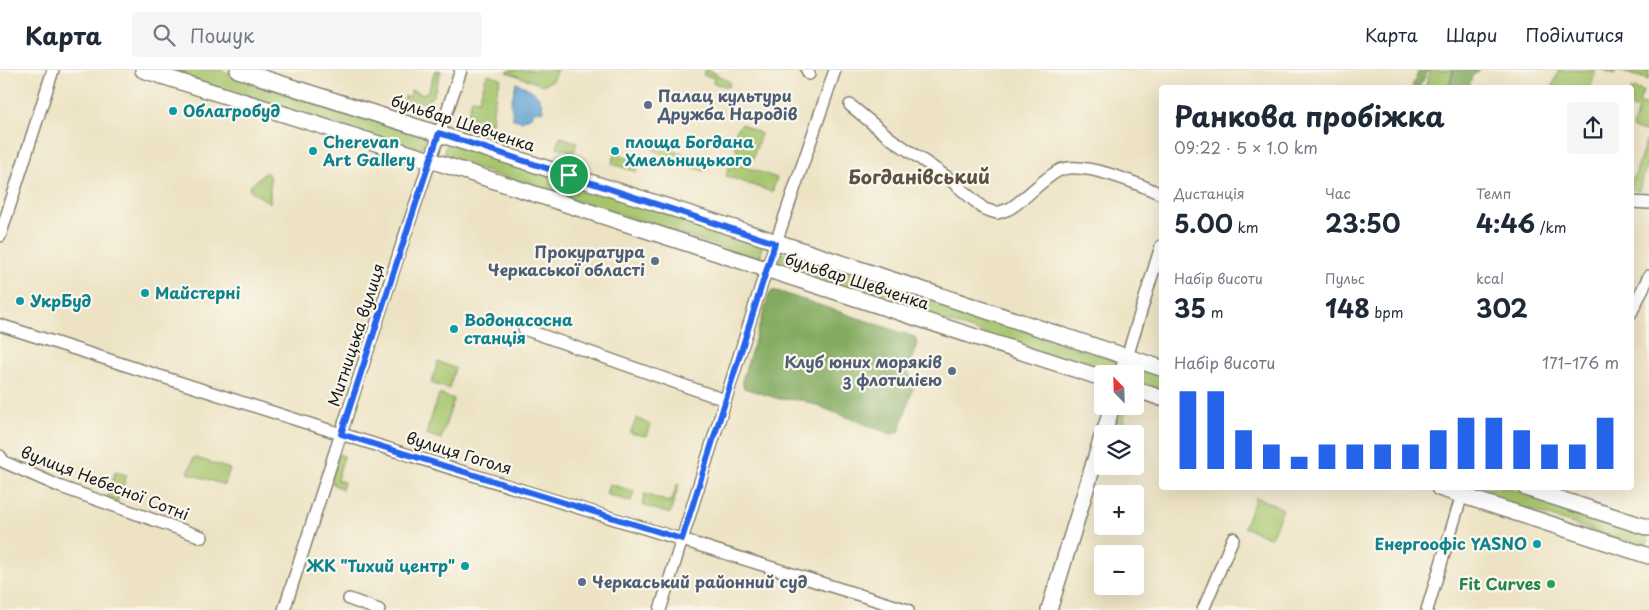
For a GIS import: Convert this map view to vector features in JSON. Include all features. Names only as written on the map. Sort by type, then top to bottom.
[{"type":"main road","name":"бульвар Шевченка","points":[[143,70],[430,160],[1094,375]]},
{"type":"main road","name":"бульвар Шевченка","points":[[238,70],[439,133],[1159,367]]},
{"type":"main road","points":[[1125,365],[1127,357]]},
{"type":"main road","points":[[1144,392],[1159,397]]},
{"type":"main road","points":[[1049,610],[1094,464]]},
{"type":"main road","points":[[1532,490],[1649,528]]},
{"type":"main road","points":[[1463,491],[1649,556]]},
{"type":"street","points":[[0,236],[53,70]]},
{"type":"street","name":"Митницька вулиця","points":[[284,610],[461,70]]},
{"type":"street","points":[[660,610],[766,270],[835,70]]},
{"type":"street","points":[[850,105],[890,138],[935,168],[980,206],[991,212],[1001,212],[1009,209],[1054,174],[1068,168],[1111,175],[1159,193]]},
{"type":"street","points":[[1634,202],[1649,203]]},
{"type":"street","points":[[1127,357],[1159,253]]},
{"type":"street","points":[[1634,307],[1649,276]]},
{"type":"street","name":"вулиця Гоголя","points":[[0,325],[341,434],[908,610]]},
{"type":"street","points":[[524,328],[725,400]]},
{"type":"street","name":"вулиця Небесної Сотні","points":[[0,456],[4,462],[61,487],[202,537]]},
{"type":"street","points":[[1427,610],[1463,491]]},
{"type":"street","points":[[1203,610],[1233,538]]},
{"type":"street","points":[[349,599],[379,610]]},
{"type":"green space","points":[[160,70],[220,70],[421,134],[425,137],[425,142],[420,150]]},
{"type":"green space","points":[[435,70],[441,71],[433,96],[425,103],[411,101],[410,105],[403,103],[405,96],[410,97],[411,90],[423,94],[429,90]]},
{"type":"green space","points":[[510,70],[557,70],[552,81],[542,85],[507,72]]},
{"type":"green space","points":[[705,70],[709,70],[730,82],[729,87],[713,83],[714,78],[703,75]]},
{"type":"green space","points":[[1419,70],[1429,70],[1420,85],[1413,85]]},
{"type":"green space","points":[[1431,70],[1453,70],[1449,85],[1426,85]]},
{"type":"green space","points":[[1454,70],[1480,70],[1472,76],[1470,85],[1450,85]]},
{"type":"green space","points":[[1559,70],[1596,70],[1592,85],[1553,85]]},
{"type":"green space","points":[[1604,70],[1616,70],[1615,74]]},
{"type":"green space","points":[[1616,70],[1649,70],[1649,80]]},
{"type":"green space","points":[[487,74],[501,78],[494,102],[492,124],[467,116],[472,99],[479,100]]},
{"type":"green space","points":[[1634,88],[1643,91],[1639,103],[1649,107],[1649,133],[1634,129],[1638,110],[1634,109]]},
{"type":"green space","points":[[742,124],[761,134],[752,161],[739,155],[736,147],[734,138],[736,130]]},
{"type":"green space","points":[[560,137],[577,142],[574,152],[557,147]]},
{"type":"green space","points":[[1646,141],[1649,143],[1649,159],[1639,191],[1634,190],[1634,178]]},
{"type":"green space","points":[[450,143],[762,245],[761,255],[758,259],[443,158],[445,147]]},
{"type":"green space","points":[[652,144],[708,162],[707,170],[703,171],[671,160],[649,147]]},
{"type":"green space","points":[[615,154],[640,162],[637,172],[612,164]]},
{"type":"green space","points":[[731,162],[777,178],[772,192],[726,176]]},
{"type":"green space","points":[[266,172],[270,176],[270,203],[249,190],[250,186]]},
{"type":"green space","points":[[786,253],[1116,361],[1116,365],[1094,365],[1094,370],[779,266],[781,255]]},
{"type":"green space","points":[[772,291],[777,291],[915,337],[917,344],[908,372],[914,385],[899,432],[891,434],[802,400],[779,399],[744,388],[742,381],[769,295]]},
{"type":"green space","points":[[438,362],[455,368],[449,389],[431,383]]},
{"type":"green space","points":[[1144,368],[1159,373],[1159,391],[1144,386]]},
{"type":"green space","points":[[439,394],[454,399],[441,439],[426,434]]},
{"type":"green space","points":[[1116,415],[1125,415],[1122,425],[1113,425]]},
{"type":"green space","points":[[637,418],[650,425],[646,436],[630,433]]},
{"type":"green space","points":[[339,454],[344,456],[337,480],[344,482],[342,489],[334,485],[331,479]]},
{"type":"green space","points":[[194,457],[230,469],[224,485],[188,473]]},
{"type":"green space","points":[[115,472],[127,475],[117,502],[107,499]]},
{"type":"green space","points":[[609,484],[634,491],[631,502],[606,494]]},
{"type":"green space","points":[[677,484],[679,484],[670,514],[642,505],[645,494],[668,502],[672,500]]},
{"type":"green space","points":[[1514,490],[1646,533],[1649,541],[1644,547],[1471,491]]},
{"type":"green space","points":[[1256,497],[1283,509],[1271,538],[1244,527]]},
{"type":"water","points":[[516,83],[526,87],[538,96],[543,111],[533,112],[533,115],[522,121],[513,119],[511,103]]},
{"type":"place","name":"Палац культури Дружба Народів","points":[[648,105]]},
{"type":"place","name":"Облагробуд","points":[[173,111]]},
{"type":"place","name":"Cherevan Art Gallery","points":[[313,151]]},
{"type":"place","name":"площа Богдана Хмельницького","points":[[615,151]]},
{"type":"place","name":"Прокуратура Черкаської області","points":[[655,261]]},
{"type":"place","name":"Майстерні","points":[[145,293]]},
{"type":"place","name":"УкрБуд","points":[[20,301]]},
{"type":"place","name":"Водонасосна станція","points":[[454,329]]},
{"type":"place","name":"Клуб юних моряків з флотилією","points":[[952,371]]},
{"type":"place","name":"Енергоофіс YASNO","points":[[1537,544]]},
{"type":"place","name":"ЖК \"Тихий центр\"","points":[[465,566]]},
{"type":"place","name":"Черкаський районний суд","points":[[582,582]]},
{"type":"place","name":"Fit Curves","points":[[1551,584]]},
{"type":"district","name":"Богданівський","points":[[919,177]]},
{"type":"route","points":[[439,133],[569,175],[731,226],[775,243],[682,539],[341,434],[439,133]]}]
